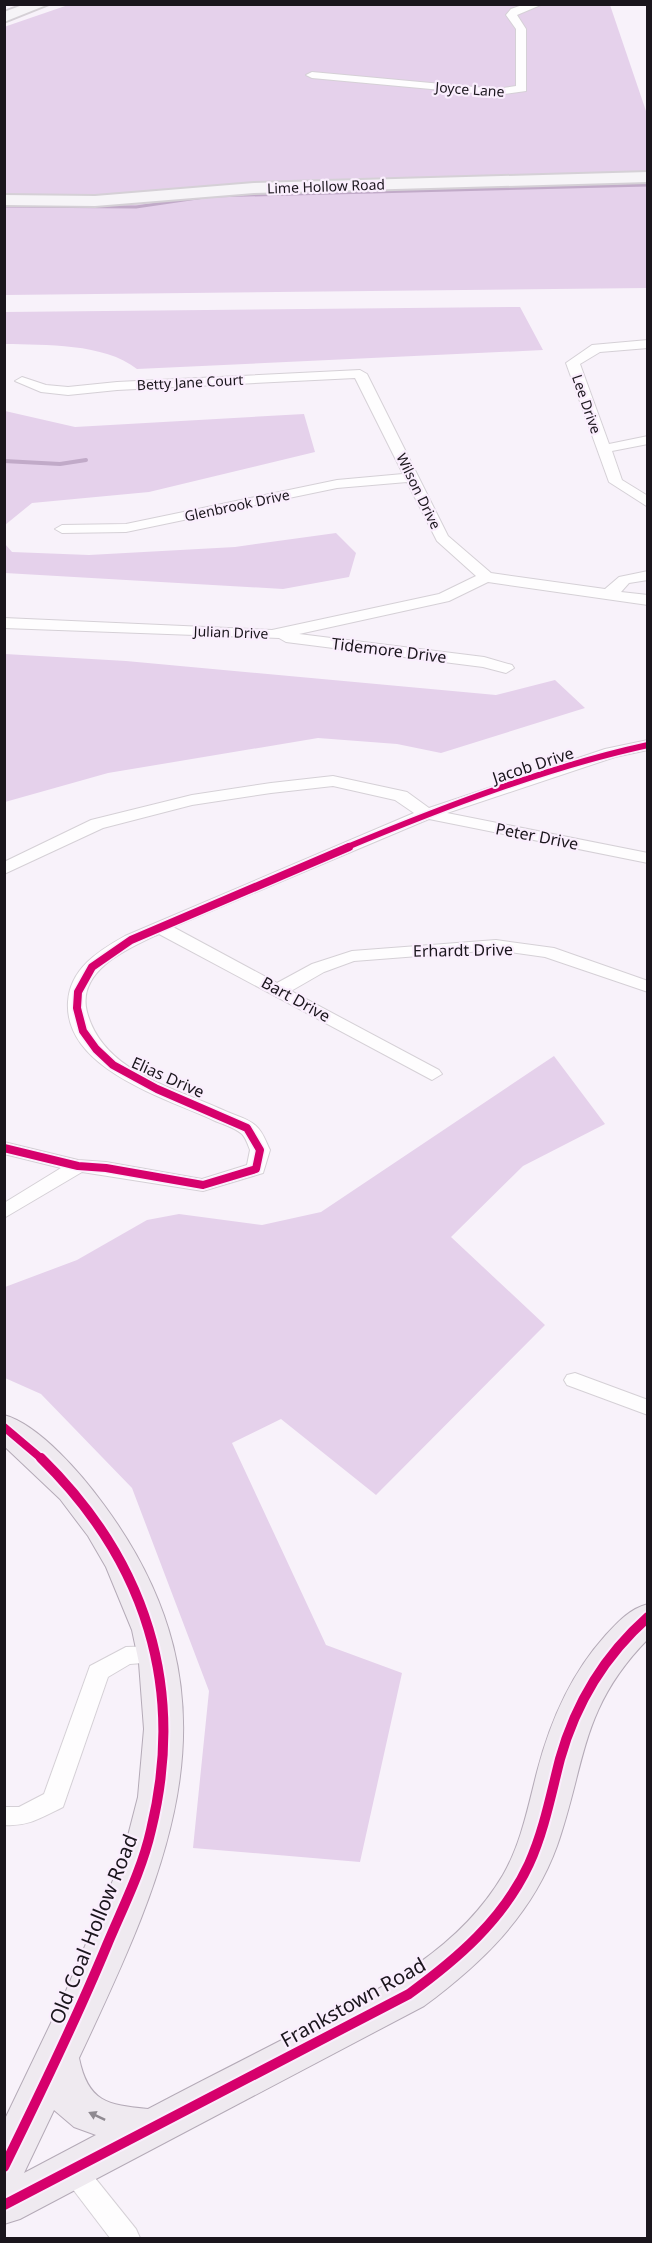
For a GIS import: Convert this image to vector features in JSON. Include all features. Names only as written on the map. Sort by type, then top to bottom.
[{"type":"main road","name":"Old Coal Hollow Road","points":[[4,1427],[32,1447],[60,1474],[93,1515],[136,1588],[159,1655],[165,1729],[158,1794],[150,1833],[95,1975],[4,2167]]},
{"type":"main road","name":"Frankstown Road","points":[[4,2205],[409,1994],[468,1948],[514,1893],[530,1864],[542,1832],[572,1721],[585,1693],[642,1628]]},
{"type":"main road","points":[[57,2058],[64,2087],[77,2106],[97,2118],[121,2125],[153,2128]]},
{"type":"street","points":[[4,17],[42,4]]},
{"type":"street","name":"Joyce Lane","points":[[312,75],[515,92],[522,89],[520,29],[511,15],[515,11],[538,4]]},
{"type":"street","name":"Lime Hollow Road","points":[[4,200],[95,201],[254,188],[648,177]]},
{"type":"street","name":"Lee Drive","points":[[648,344],[597,348],[573,363],[616,482],[648,503]]},
{"type":"street","name":"Betty Jane Court","points":[[22,381],[41,391],[76,392],[117,386],[360,374]]},
{"type":"street","name":"Wilson Drive","points":[[360,374],[442,538],[486,577]]},
{"type":"street","points":[[603,450],[648,440]]},
{"type":"street","name":"Glenbrook Drive","points":[[62,529],[126,528],[337,484],[412,477]]},
{"type":"street","points":[[609,594],[624,580],[648,575]]},
{"type":"street","points":[[486,577],[648,600]]},
{"type":"street","name":"Julian Drive","points":[[4,623],[272,635],[444,598],[486,577]]},
{"type":"street","name":"Tidemore Drive","points":[[272,635],[484,662],[506,668]]},
{"type":"street","name":"Jacob Drive","points":[[427,814],[611,753],[648,745]]},
{"type":"street","points":[[4,868],[97,824],[192,800],[271,788],[342,783],[401,796],[427,814]]},
{"type":"street","name":"Peter Drive","points":[[427,814],[648,858]]},
{"type":"street","name":"Elias Drive","points":[[4,1148],[78,1166],[106,1168],[203,1185],[256,1169],[260,1150],[250,1131],[200,1105],[116,1069],[90,1043],[79,1022],[76,994],[88,969],[124,944],[159,927],[427,814]]},
{"type":"street","name":"Bart Drive","points":[[159,927],[432,1074]]},
{"type":"street","name":"Erhardt Drive","points":[[279,990],[318,968],[352,956],[496,945],[548,952],[648,987]]},
{"type":"street","points":[[4,1212],[78,1166]]},
{"type":"street","points":[[575,1380],[648,1408]]},
{"type":"street","points":[[4,1816],[22,1817],[54,1800],[98,1672],[126,1656],[159,1655]]},
{"type":"street","points":[[73,2171],[126,2238]]},
{"type":"shaded area","points":[[71,4],[610,5],[647,114],[647,288],[5,295],[4,27]]},
{"type":"shaded area","points":[[520,307],[543,350],[137,369],[108,354],[91,350],[56,345],[5,344],[5,312]]},
{"type":"shaded area","points":[[5,411],[75,427],[304,414],[315,452],[149,492],[32,503],[5,525]]},
{"type":"shaded area","points":[[336,533],[356,553],[349,577],[283,589],[5,573],[5,544],[12,552],[89,555],[235,547]]},
{"type":"shaded area","points":[[5,654],[126,661],[496,695],[555,680],[585,708],[441,753],[397,744],[318,738],[108,773],[5,802]]},
{"type":"shaded area","points":[[554,1056],[605,1124],[523,1166],[451,1237],[545,1325],[376,1495],[281,1419],[232,1443],[326,1645],[402,1673],[360,1862],[193,1848],[209,1691],[132,1488],[41,1394],[5,1378],[5,1287],[77,1260],[147,1220],[179,1214],[262,1225],[321,1212]]},
{"type":"waterway","points":[[4,206],[136,207],[211,196],[648,185]]},
{"type":"waterway","points":[[4,461],[60,464],[86,460]]},
{"type":"cycle path","points":[[4,1148],[78,1166],[106,1168],[203,1185],[256,1169],[260,1150],[249,1130],[134,1078],[113,1065],[96,1049],[83,1031],[77,1008],[78,992],[83,979],[92,967],[117,948],[159,927],[427,814],[611,753],[648,745]]},
{"type":"cycle path","points":[[4,1427],[40,1457],[72,1490],[101,1527],[125,1567],[140,1598],[151,1630],[163,1696],[164,1729],[158,1797],[151,1831],[137,1873],[72,2027],[4,2167]]},
{"type":"cycle path","points":[[4,2205],[409,1994],[462,1952],[493,1921],[507,1903],[529,1864],[542,1829],[561,1756],[579,1705],[595,1677],[614,1651],[648,1617]]}]
